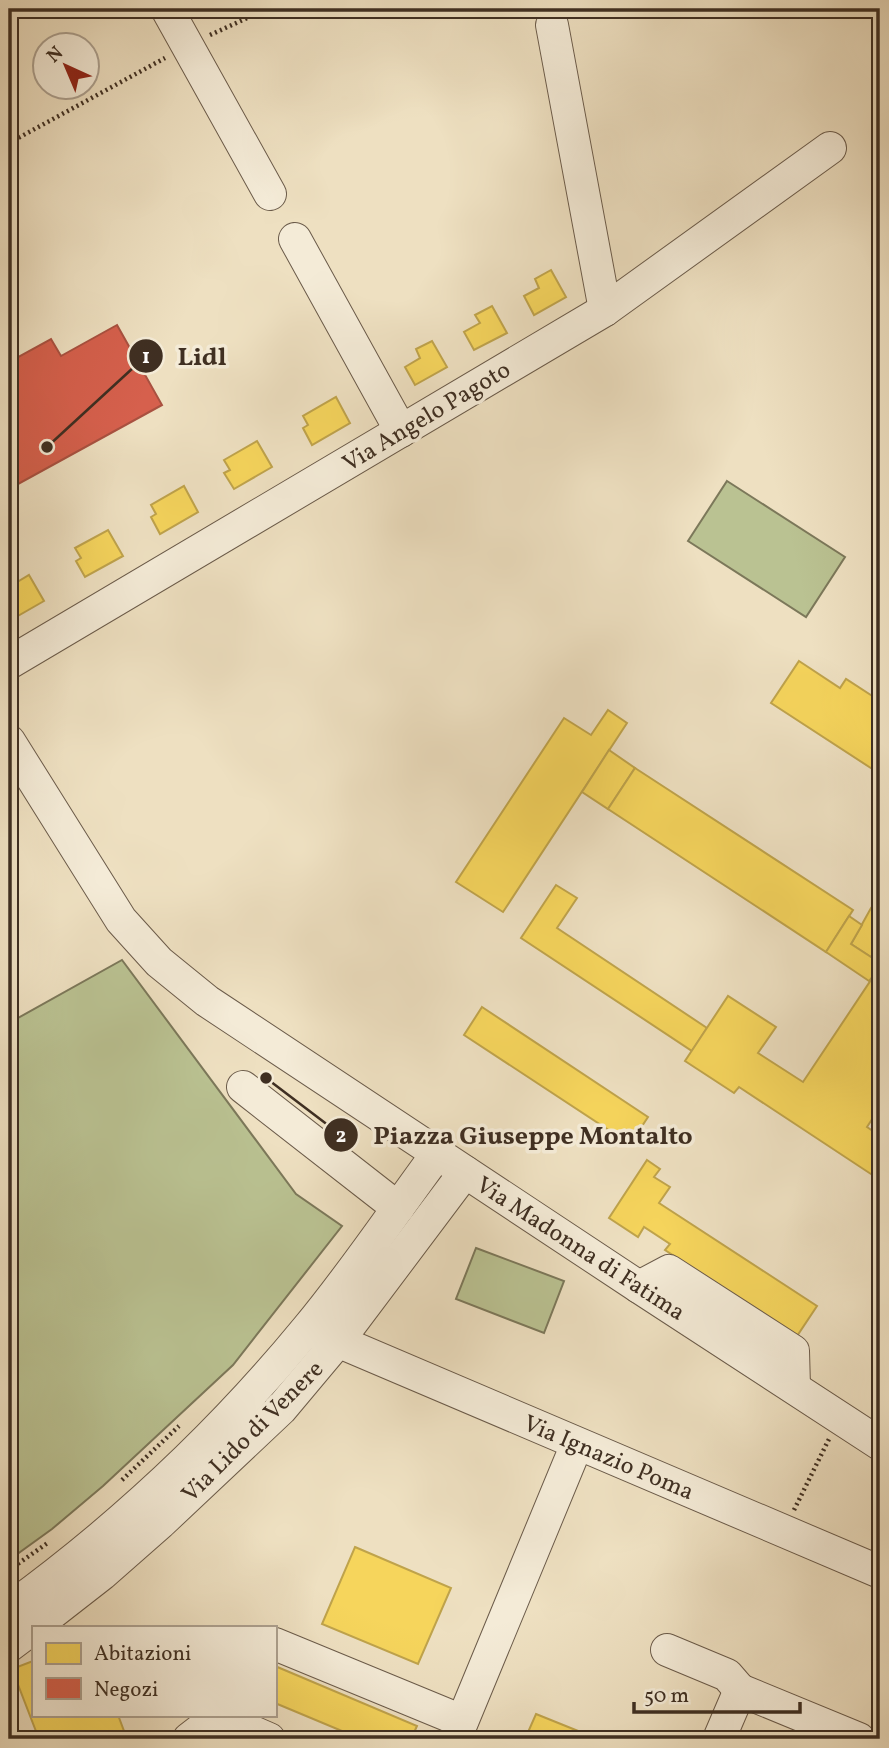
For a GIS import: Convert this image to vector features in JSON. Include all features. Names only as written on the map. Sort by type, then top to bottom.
[{"type":"street","points":[[167,9],[270,194]]},
{"type":"street","points":[[552,25],[605,310]]},
{"type":"street","name":"Via Angelo Pagoto","points":[[9,663],[605,310],[830,148]]},
{"type":"street","points":[[295,239],[401,431]]},
{"type":"street","name":"Via Madonna di Fatima","points":[[9,741],[121,920],[159,962],[207,1001],[880,1444]]},
{"type":"street","points":[[243,1087],[398,1208]]},
{"type":"street","name":"Via Lido di Venere","points":[[9,1609],[98,1540],[171,1475],[257,1388],[308,1329],[437,1154]]},
{"type":"street","name":"Via Lido di Venere","points":[[37,1626],[160,1523],[281,1409],[338,1341],[465,1172]]},
{"type":"street","name":"Via Ignazio Poma","points":[[308,1329],[880,1572]]},
{"type":"street","points":[[276,1644],[458,1730],[577,1444]]},
{"type":"street","name":"Via Lido di Venere","points":[[9,1646],[32,1629]]},
{"type":"street","points":[[667,1650],[727,1675],[740,1690],[859,1739]]},
{"type":"street","points":[[719,1739],[740,1690]]},
{"type":"street","points":[[203,1725],[223,1718],[270,1739]]},
{"type":"path","points":[[9,143],[187,46],[267,9]]},
{"type":"path","points":[[789,1521],[841,1417]]},
{"type":"path","points":[[118,1484],[188,1418]]},
{"type":"path","points":[[9,1570],[58,1536]]},
{"type":"green space","points":[[727,481],[845,557],[806,617],[688,541]]},
{"type":"green space","points":[[122,960],[296,1194],[342,1226],[233,1365],[103,1486],[52,1529],[9,1560],[9,1023]]},
{"type":"green space","points":[[476,1248],[564,1281],[544,1333],[456,1299]]},
{"type":"building: Abitazioni","points":[[551,270],[566,297],[534,315],[524,296],[539,288],[535,279]]},
{"type":"building: Abitazioni","points":[[492,306],[507,333],[474,350],[464,332],[480,323],[475,315]]},
{"type":"building: Abitazioni","points":[[432,341],[447,367],[415,385],[405,367],[420,358],[416,349]]},
{"type":"building: Abitazioni","points":[[336,397],[350,423],[312,445],[303,428],[308,425],[303,416]]},
{"type":"building: Abitazioni","points":[[257,441],[272,467],[234,489],[224,473],[230,470],[224,460]]},
{"type":"building: Abitazioni","points":[[184,486],[198,512],[160,534],[151,517],[156,514],[151,505]]},
{"type":"building: Abitazioni","points":[[108,530],[123,556],[85,577],[76,561],[81,558],[75,548]]},
{"type":"building: Abitazioni","points":[[29,575],[44,601],[9,621],[9,587]]},
{"type":"building: Abitazioni","points":[[799,661],[840,688],[846,679],[880,701],[880,774],[771,703]]},
{"type":"building: Abitazioni","points":[[608,710],[627,723],[503,912],[456,882],[564,718],[591,735]]},
{"type":"building: Abitazioni","points":[[609,750],[635,768],[608,809],[582,792]]},
{"type":"building: Abitazioni","points":[[635,768],[853,910],[826,952],[608,809]]},
{"type":"building: Abitazioni","points":[[556,885],[577,898],[557,928],[707,1028],[692,1051],[521,938]]},
{"type":"building: Abitazioni","points":[[880,896],[880,947],[871,957],[851,944]]},
{"type":"building: Abitazioni","points":[[849,916],[862,925],[851,944],[871,957],[880,947],[880,973],[877,971],[869,981],[826,952]]},
{"type":"building: Abitazioni","points":[[877,971],[880,973],[880,1107],[867,1127],[880,1136],[880,1180],[739,1087],[734,1093],[685,1061],[728,996],[776,1027],[758,1053],[803,1082]]},
{"type":"building: Abitazioni","points":[[482,1007],[648,1117],[630,1144],[464,1035]]},
{"type":"building: Abitazioni","points":[[647,1160],[660,1169],[654,1177],[670,1187],[659,1203],[817,1306],[797,1336],[665,1250],[670,1244],[644,1227],[638,1237],[609,1218]]},
{"type":"building: Abitazioni","points":[[355,1547],[451,1588],[418,1664],[322,1624]]},
{"type":"building: Abitazioni","points":[[32,1661],[32,1716],[118,1716],[127,1739],[39,1739],[12,1669]]},
{"type":"building: Abitazioni","points":[[276,1666],[417,1726],[411,1739],[361,1739],[276,1703]]},
{"type":"building: Abitazioni","points":[[536,1714],[598,1739],[525,1739]]},
{"type":"building: Negozi","points":[[117,325],[162,405],[9,489],[9,362],[51,339],[61,356]]},
{"type":"place","name":"Lidl","points":[[47,447]]},
{"type":"place","name":"Piazza Giuseppe Montalto","points":[[266,1078]]}]
